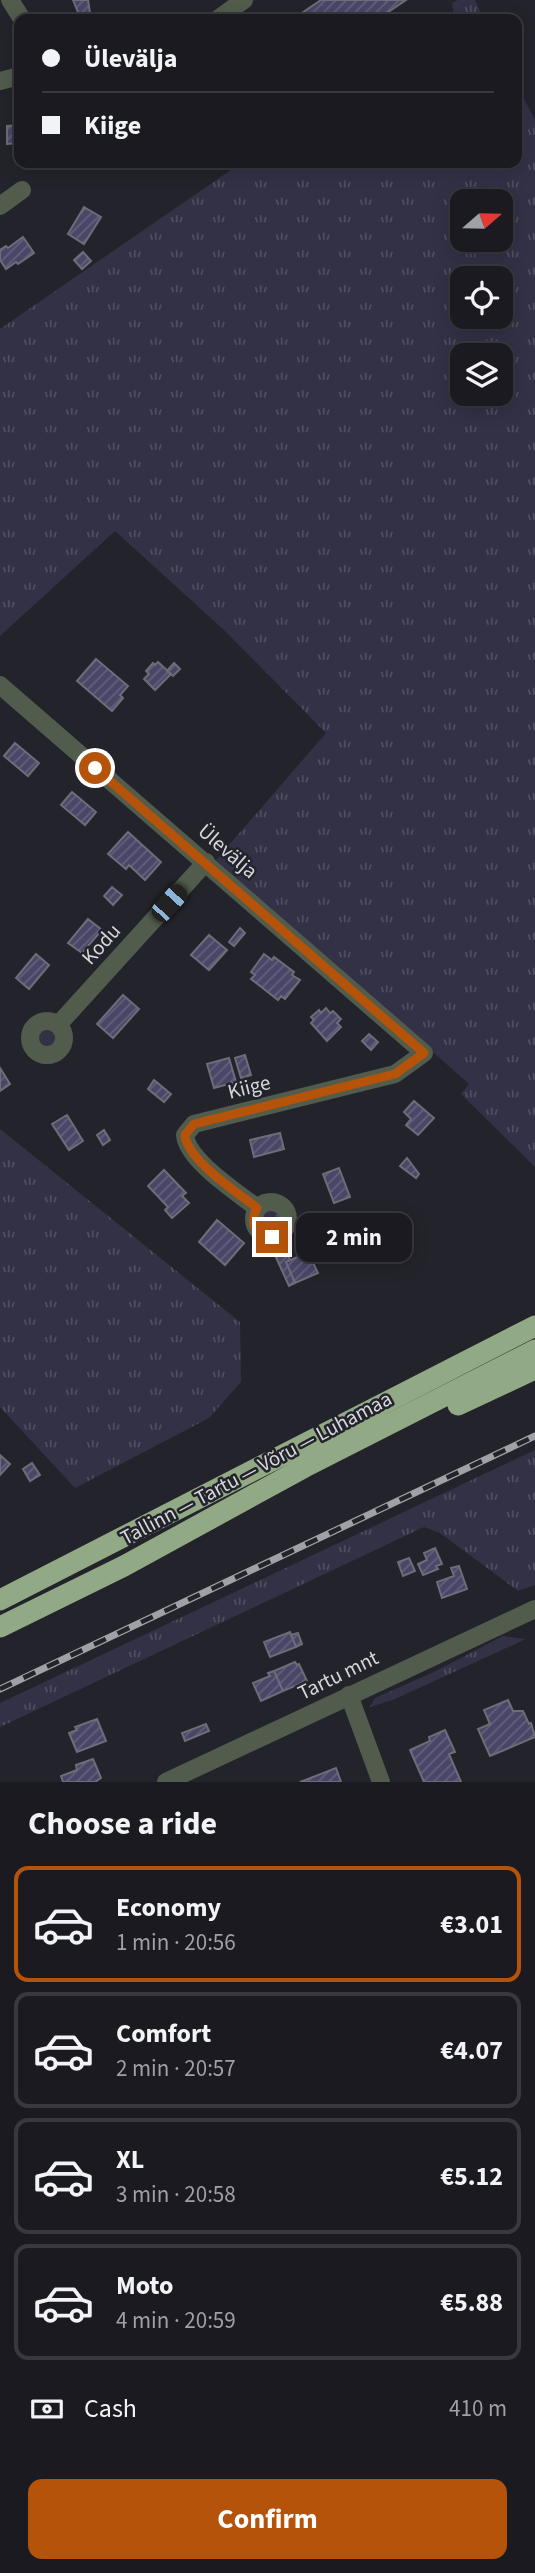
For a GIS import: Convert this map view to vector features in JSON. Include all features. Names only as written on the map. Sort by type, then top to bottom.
[{"type":"highway","name":"Tallinn — Tartu — Võru — Luhamaa","points":[[0,1600],[77,1563],[535,1326]]},
{"type":"highway","name":"Tallinn — Tartu — Võru — Luhamaa","points":[[0,1627],[124,1566],[305,1467],[535,1350]]},
{"type":"highway","points":[[305,1467],[327,1467],[535,1369]]},
{"type":"street","points":[[225,14],[244,0]]},
{"type":"street","points":[[0,205],[22,191]]},
{"type":"street","name":"Ülevälja","points":[[4,696],[206,862],[424,1053]]},
{"type":"street","name":"Kodu","points":[[58,1025],[206,862]]},
{"type":"street","name":"Kiige","points":[[257,1208],[199,1161],[190,1149],[185,1135],[194,1124],[395,1074],[424,1053]]},
{"type":"street","name":"Tartu mnt","points":[[166,1782],[533,1609]]},
{"type":"street","points":[[349,1695],[381,1782]]},
{"type":"green space","points":[[458,0],[475,0],[482,14],[454,14],[452,3]]},
{"type":"green space","points":[[522,95],[535,120],[535,1167],[461,1094],[469,1084],[216,860],[326,733],[224,630],[115,531],[0,636],[0,329],[234,168],[522,168]]},
{"type":"green space","points":[[46,1026],[57,1033],[58,1038],[51,1049],[46,1050],[35,1043],[34,1038],[41,1027]]},
{"type":"green space","points":[[0,1129],[240,1322],[241,1382],[209,1418],[75,1488],[0,1407]]},
{"type":"green space","points":[[271,1208],[279,1211],[282,1219],[279,1227],[271,1230],[263,1227],[260,1219],[263,1211]]},
{"type":"green space","points":[[535,1450],[535,1585],[518,1591],[440,1533],[424,1527],[0,1727],[0,1703]]},
{"type":"green space","points":[[503,1636],[526,1639],[395,1699],[370,1707],[375,1698],[434,1672]]},
{"type":"building","points":[[73,0],[88,0],[90,13],[79,14]]},
{"type":"building","points":[[321,0],[406,0],[385,14],[300,14]]},
{"type":"building","points":[[14,125],[14,143],[7,144],[7,126]]},
{"type":"building","points":[[84,207],[101,217],[84,244],[68,234]]},
{"type":"building","points":[[23,237],[34,253],[6,269],[0,260],[0,250],[6,246],[8,248]]},
{"type":"building","points":[[83,252],[91,261],[82,269],[74,260]]},
{"type":"building","points":[[96,659],[128,686],[120,695],[123,698],[112,711],[77,681]]},
{"type":"building","points":[[158,662],[171,674],[155,690],[144,679],[149,674],[146,671],[153,663],[155,665]]},
{"type":"building","points":[[174,663],[180,669],[173,676],[167,671]]},
{"type":"building","points":[[15,743],[39,763],[28,776],[4,756]]},
{"type":"building","points":[[72,792],[96,812],[85,825],[61,805]]},
{"type":"building","points":[[128,832],[161,862],[145,880],[129,865],[126,869],[108,854]]},
{"type":"building","points":[[112,887],[122,895],[113,905],[104,896]]},
{"type":"building","points":[[88,919],[102,930],[82,953],[68,943]]},
{"type":"building","points":[[240,928],[245,933],[234,946],[229,942]]},
{"type":"building","points":[[209,935],[227,950],[209,970],[191,955]]},
{"type":"building","points":[[36,954],[49,965],[29,989],[16,978]]},
{"type":"building","points":[[264,954],[272,960],[274,957],[300,980],[285,999],[281,996],[278,1000],[251,979],[255,975],[251,972]]},
{"type":"building","points":[[123,995],[139,1009],[113,1038],[97,1024]]},
{"type":"building","points":[[326,1008],[341,1019],[337,1023],[341,1027],[327,1041],[311,1023],[314,1020],[311,1017]]},
{"type":"building","points":[[369,1034],[378,1042],[371,1050],[362,1041]]},
{"type":"building","points":[[245,1055],[251,1075],[241,1078],[235,1058]]},
{"type":"building","points":[[229,1058],[236,1082],[214,1088],[207,1064]]},
{"type":"building","points":[[0,1068],[10,1084],[0,1091]]},
{"type":"building","points":[[154,1080],[171,1094],[164,1102],[148,1089]]},
{"type":"building","points":[[414,1101],[434,1118],[418,1135],[406,1125],[411,1119],[404,1112]]},
{"type":"building","points":[[67,1115],[83,1141],[69,1150],[52,1124]]},
{"type":"building","points":[[104,1130],[110,1140],[103,1145],[97,1135]]},
{"type":"building","points":[[280,1133],[284,1149],[254,1157],[250,1140]]},
{"type":"building","points":[[407,1158],[419,1174],[416,1178],[400,1166]]},
{"type":"building","points":[[339,1168],[350,1197],[334,1203],[323,1174]]},
{"type":"building","points":[[164,1170],[186,1193],[182,1196],[189,1203],[172,1218],[165,1210],[168,1207],[148,1186]]},
{"type":"building","points":[[217,1220],[244,1243],[225,1265],[199,1242]]},
{"type":"building","points":[[364,1247],[375,1252],[371,1260],[360,1255]]},
{"type":"building","points":[[286,1250],[290,1260],[286,1262],[295,1283],[289,1286],[275,1255]]},
{"type":"building","points":[[308,1252],[318,1273],[295,1283],[286,1262]]},
{"type":"building","points":[[0,1455],[10,1464],[0,1475]]},
{"type":"building","points":[[32,1463],[40,1475],[30,1481],[23,1469]]},
{"type":"building","points":[[435,1548],[442,1564],[436,1566],[438,1569],[423,1575],[418,1564],[427,1560],[424,1553]]},
{"type":"building","points":[[409,1558],[415,1571],[403,1576],[398,1562]]},
{"type":"building","points":[[459,1566],[467,1589],[442,1598],[437,1582],[454,1576],[451,1568]]},
{"type":"building","points":[[290,1632],[296,1647],[270,1657],[264,1642]]},
{"type":"building","points":[[298,1633],[302,1644],[296,1647],[291,1635]]},
{"type":"building","points":[[295,1662],[299,1664],[307,1681],[283,1691],[274,1671]]},
{"type":"building","points":[[274,1671],[283,1691],[261,1701],[253,1683],[270,1676],[268,1673]]},
{"type":"building","points":[[508,1700],[513,1711],[523,1711],[529,1724],[531,1723],[535,1737],[490,1756],[478,1729],[490,1724],[484,1710]]},
{"type":"building","points":[[97,1719],[106,1741],[77,1752],[69,1733],[77,1730],[75,1727]]},
{"type":"building","points":[[206,1724],[209,1731],[185,1741],[182,1733]]},
{"type":"building","points":[[445,1730],[455,1752],[449,1754],[461,1782],[424,1782],[410,1750],[430,1741],[429,1737]]},
{"type":"building","points":[[93,1759],[101,1778],[95,1782],[63,1782],[61,1776],[77,1770],[76,1765]]},
{"type":"building","points":[[336,1768],[341,1782],[300,1782]]},
{"type":"railway","points":[[0,1689],[535,1436]]},
{"type":"route","points":[[95,768],[424,1053],[395,1074],[194,1124],[185,1135],[185,1142],[199,1161],[257,1208],[254,1225],[261,1234],[272,1237]]}]
